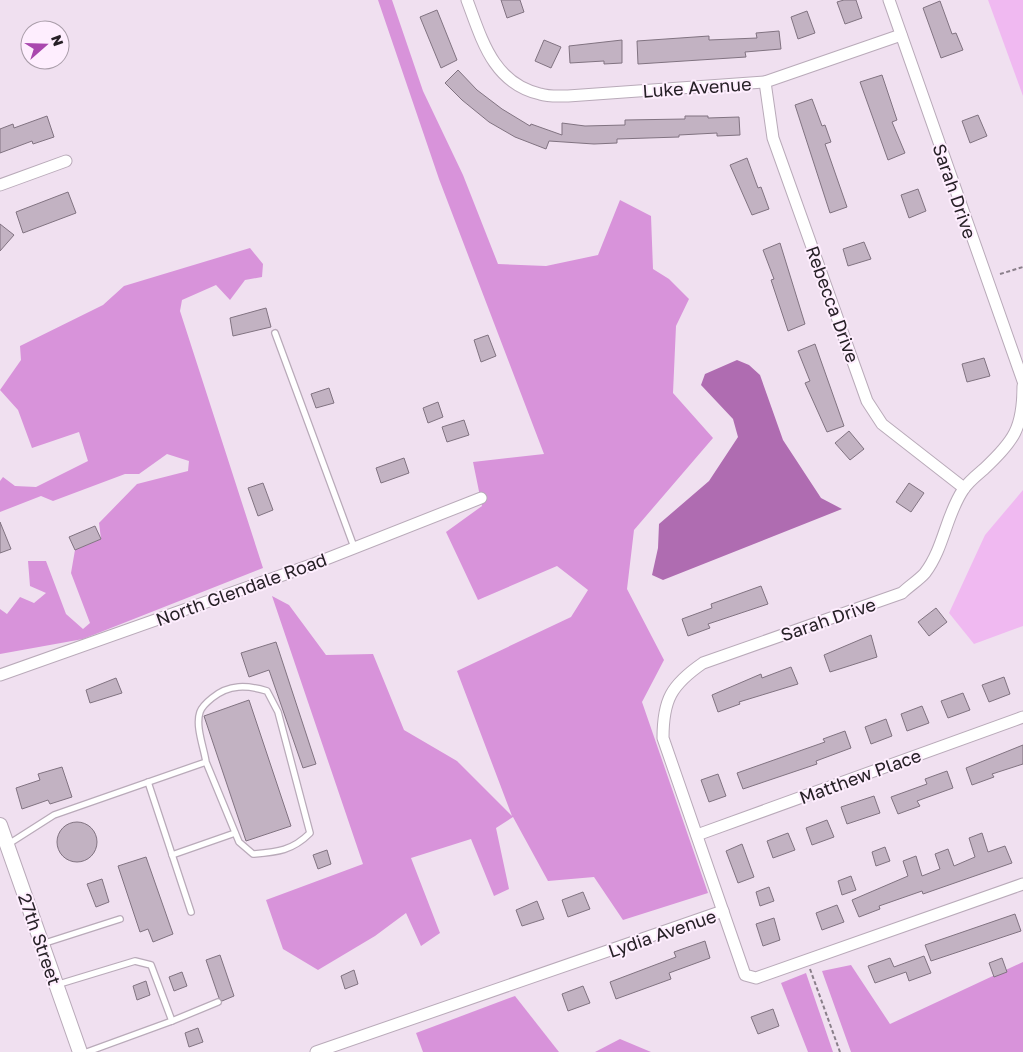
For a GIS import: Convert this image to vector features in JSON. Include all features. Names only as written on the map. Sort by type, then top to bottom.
[{"type":"street","name":"Luke Avenue","points":[[467,0],[483,44],[495,66],[514,83],[540,94],[568,96],[765,82],[901,35]]},
{"type":"street","name":"Sarah Drive","points":[[889,0],[1023,381]]},
{"type":"street","name":"Rebecca Drive","points":[[765,82],[773,138],[867,401],[882,424],[964,488]]},
{"type":"street","points":[[0,185],[66,161]]},
{"type":"street","name":"Sarah Drive","points":[[723,911],[662,738],[663,712],[673,689],[685,675],[703,663],[902,593],[925,573],[942,541],[952,508],[964,488],[1007,448],[1020,429],[1023,386]]},
{"type":"street","name":"North Glendale Road","points":[[0,675],[311,566],[354,547],[481,498]]},
{"type":"street","name":"Matthew Place","points":[[697,834],[1023,717]]},
{"type":"street","name":"27th Street","points":[[0,825],[80,1052]]},
{"type":"street","name":"Lydia Avenue","points":[[316,1052],[723,911],[745,975],[756,978],[807,962],[1023,884]]},
{"type":"lane","points":[[275,333],[354,547]]},
{"type":"lane","points":[[249,686],[267,691],[278,712],[310,832],[298,845],[273,852],[253,854],[239,842],[206,762],[199,727],[199,713],[203,705],[223,689],[249,686]]},
{"type":"lane","points":[[7,844],[54,815],[206,762]]},
{"type":"lane","points":[[148,782],[191,912]]},
{"type":"lane","points":[[172,856],[235,832]]},
{"type":"lane","points":[[42,944],[120,919]]},
{"type":"lane","points":[[56,985],[135,961],[145,962],[151,965],[172,1021]]},
{"type":"lane","points":[[87,1052],[218,1002]]},
{"type":"path","points":[[1000,274],[1023,267]]},
{"type":"path","points":[[807,962],[840,1052]]},
{"type":"shaded area","points":[[378,0],[392,0],[423,91],[463,175],[498,264],[546,266],[598,255],[620,200],[651,216],[653,269],[669,279],[689,299],[676,326],[673,393],[713,438],[634,530],[627,589],[664,660],[642,702],[708,893],[623,920],[594,877],[548,881],[513,817],[496,828],[509,889],[494,896],[471,839],[411,858],[440,933],[421,946],[406,913],[375,936],[318,970],[283,949],[266,900],[363,864],[272,596],[289,605],[326,655],[373,654],[404,730],[457,761],[512,816],[457,671],[571,617],[588,590],[557,566],[478,600],[446,532],[482,506],[473,462],[544,454],[439,179]]},
{"type":"shaded area","points":[[988,0],[1023,0],[1023,96]]},
{"type":"shaded area","points":[[250,248],[263,264],[262,277],[245,280],[230,300],[216,285],[182,300],[180,311],[263,568],[83,639],[0,654],[0,609],[7,614],[20,597],[34,603],[46,593],[30,586],[28,561],[46,561],[66,614],[83,629],[90,623],[71,573],[75,550],[101,539],[99,523],[137,484],[188,471],[189,461],[167,454],[139,474],[125,474],[53,501],[41,496],[0,512],[0,481],[3,477],[15,486],[36,487],[88,461],[79,432],[32,448],[18,410],[0,390],[21,360],[20,346],[103,305],[124,286]]},
{"type":"shaded area","points":[[737,360],[749,365],[760,375],[783,440],[821,498],[842,509],[663,580],[652,575],[658,548],[659,524],[709,481],[738,437],[733,419],[701,385],[705,374]]},
{"type":"shaded area","points":[[1023,490],[1023,626],[974,644],[949,613],[985,535]]},
{"type":"shaded area","points":[[1023,962],[1023,1052],[851,1052],[822,971],[851,965],[890,1024]]},
{"type":"shaded area","points":[[806,973],[833,1052],[808,1052],[781,983]]},
{"type":"shaded area","points":[[515,996],[559,1052],[423,1052],[416,1033]]},
{"type":"shaded area","points":[[620,1039],[651,1052],[595,1052]]},
{"type":"building","points":[[501,0],[520,0],[524,12],[507,18]]},
{"type":"building","points":[[856,0],[862,18],[845,24],[837,2]]},
{"type":"building","points":[[940,1],[952,34],[956,33],[963,50],[941,58],[923,8]]},
{"type":"building","points":[[437,10],[457,60],[441,68],[420,17]]},
{"type":"building","points":[[807,11],[815,33],[798,39],[791,17]]},
{"type":"building","points":[[779,31],[781,49],[745,52],[746,57],[638,64],[637,41],[709,36],[709,40],[757,38],[756,33]]},
{"type":"building","points":[[544,40],[561,47],[551,68],[535,61]]},
{"type":"building","points":[[622,40],[622,63],[604,64],[604,61],[570,63],[569,46]]},
{"type":"building","points":[[458,70],[477,90],[502,109],[530,126],[531,124],[562,135],[562,123],[585,126],[625,125],[625,120],[685,119],[685,116],[708,116],[708,118],[739,117],[740,135],[717,136],[717,133],[679,135],[679,137],[617,139],[617,143],[594,144],[549,141],[546,149],[515,137],[489,122],[462,100],[445,83]]},
{"type":"building","points":[[882,75],[897,120],[892,122],[905,153],[888,160],[860,82]]},
{"type":"building","points":[[812,99],[822,126],[825,125],[831,142],[825,144],[847,207],[830,213],[795,105]]},
{"type":"building","points":[[978,115],[987,136],[970,143],[962,121]]},
{"type":"building","points":[[47,116],[54,137],[33,144],[32,141],[0,153],[0,129],[13,124],[14,128]]},
{"type":"building","points":[[747,158],[758,188],[761,187],[769,209],[752,215],[730,165]]},
{"type":"building","points":[[918,189],[926,211],[909,218],[901,195]]},
{"type":"building","points":[[68,192],[76,213],[23,233],[16,212]]},
{"type":"building","points":[[0,224],[14,235],[0,251]]},
{"type":"building","points":[[864,242],[871,259],[848,266],[843,249]]},
{"type":"building","points":[[780,243],[805,324],[788,331],[771,280],[774,279],[763,250]]},
{"type":"building","points":[[266,308],[271,327],[233,336],[230,318]]},
{"type":"building","points":[[488,335],[496,356],[481,362],[474,340]]},
{"type":"building","points":[[815,344],[844,426],[827,432],[805,383],[810,381],[798,351]]},
{"type":"building","points":[[984,358],[990,376],[967,382],[962,364]]},
{"type":"building","points":[[329,388],[334,403],[316,408],[311,394]]},
{"type":"building","points":[[438,402],[443,417],[428,423],[423,408]]},
{"type":"building","points":[[464,420],[469,435],[447,442],[442,427]]},
{"type":"building","points":[[849,431],[864,449],[850,460],[835,443]]},
{"type":"building","points":[[404,458],[409,473],[381,483],[376,468]]},
{"type":"building","points":[[263,483],[273,510],[258,516],[248,488]]},
{"type":"building","points":[[909,483],[924,493],[911,512],[896,502]]},
{"type":"building","points":[[0,522],[11,549],[0,553]]},
{"type":"building","points":[[95,526],[101,539],[75,550],[69,537]]},
{"type":"building","points":[[761,586],[768,604],[708,624],[710,628],[688,636],[682,619],[712,608],[711,604]]},
{"type":"building","points":[[936,608],[947,622],[929,636],[918,622]]},
{"type":"building","points":[[871,635],[877,657],[830,672],[824,655]]},
{"type":"building","points":[[276,642],[316,764],[303,768],[269,670],[249,677],[241,653]]},
{"type":"building","points":[[791,667],[798,684],[739,702],[740,704],[718,712],[712,695],[761,674],[762,678]]},
{"type":"building","points":[[1004,677],[1010,694],[989,702],[982,685]]},
{"type":"building","points":[[116,678],[122,693],[90,703],[86,690]]},
{"type":"building","points":[[963,693],[970,710],[948,718],[941,701]]},
{"type":"building","points":[[249,700],[291,826],[246,841],[204,716]]},
{"type":"building","points":[[922,706],[929,723],[907,731],[901,714]]},
{"type":"building","points":[[886,719],[892,736],[871,744],[865,727]]},
{"type":"building","points":[[845,731],[851,748],[816,761],[817,764],[743,789],[737,773],[825,742],[823,739]]},
{"type":"building","points":[[1023,745],[1023,764],[992,774],[994,777],[972,785],[966,768]]},
{"type":"building","points":[[62,767],[72,797],[50,804],[48,800],[22,809],[16,788],[40,780],[38,774]]},
{"type":"building","points":[[947,771],[953,788],[917,801],[920,806],[898,814],[891,797],[927,784],[925,779]]},
{"type":"building","points":[[718,774],[726,796],[709,802],[701,780]]},
{"type":"building","points":[[874,796],[880,813],[847,824],[841,807]]},
{"type":"building","points":[[827,820],[834,837],[812,845],[806,828]]},
{"type":"building","points":[[81,822],[88,825],[94,831],[97,842],[96,850],[88,859],[81,862],[73,862],[66,859],[58,850],[57,838],[60,831],[69,823]]},
{"type":"building","points":[[788,833],[795,850],[773,858],[767,841]]},
{"type":"building","points":[[982,833],[988,852],[1005,846],[1012,863],[923,894],[922,891],[879,906],[880,909],[859,917],[852,900],[908,876],[903,861],[916,856],[922,876],[940,869],[935,854],[948,849],[954,866],[975,857],[969,838]]},
{"type":"building","points":[[742,844],[754,877],[738,883],[726,851]]},
{"type":"building","points":[[885,847],[890,861],[876,866],[872,852]]},
{"type":"building","points":[[327,850],[331,864],[318,869],[313,855]]},
{"type":"building","points":[[146,857],[173,934],[153,942],[148,929],[140,932],[118,866]]},
{"type":"building","points":[[851,876],[856,890],[842,895],[838,881]]},
{"type":"building","points":[[102,879],[109,902],[96,907],[87,884]]},
{"type":"building","points":[[769,887],[774,901],[760,906],[756,892]]},
{"type":"building","points":[[583,892],[590,909],[568,917],[562,900]]},
{"type":"building","points":[[537,901],[544,919],[522,926],[516,910]]},
{"type":"building","points":[[837,905],[844,922],[822,930],[816,913]]},
{"type":"building","points":[[1015,914],[1021,931],[931,961],[925,945]]},
{"type":"building","points":[[774,918],[780,940],[763,946],[756,924]]},
{"type":"building","points":[[705,941],[710,958],[669,973],[671,979],[616,999],[610,982],[676,957],[674,952]]},
{"type":"building","points":[[220,955],[234,996],[222,1001],[219,998],[206,960]]},
{"type":"building","points":[[924,956],[931,973],[909,981],[906,972],[875,983],[868,966],[890,958],[894,967]]},
{"type":"building","points":[[1002,958],[1007,972],[994,977],[989,963]]},
{"type":"building","points":[[354,970],[358,984],[345,989],[341,976]]},
{"type":"building","points":[[182,972],[187,986],[174,991],[169,977]]},
{"type":"building","points":[[146,981],[150,995],[137,1000],[133,986]]},
{"type":"building","points":[[583,986],[590,1003],[568,1011],[562,994]]},
{"type":"building","points":[[773,1009],[779,1026],[758,1034],[751,1017]]},
{"type":"building","points":[[198,1028],[203,1042],[189,1047],[185,1033]]}]
